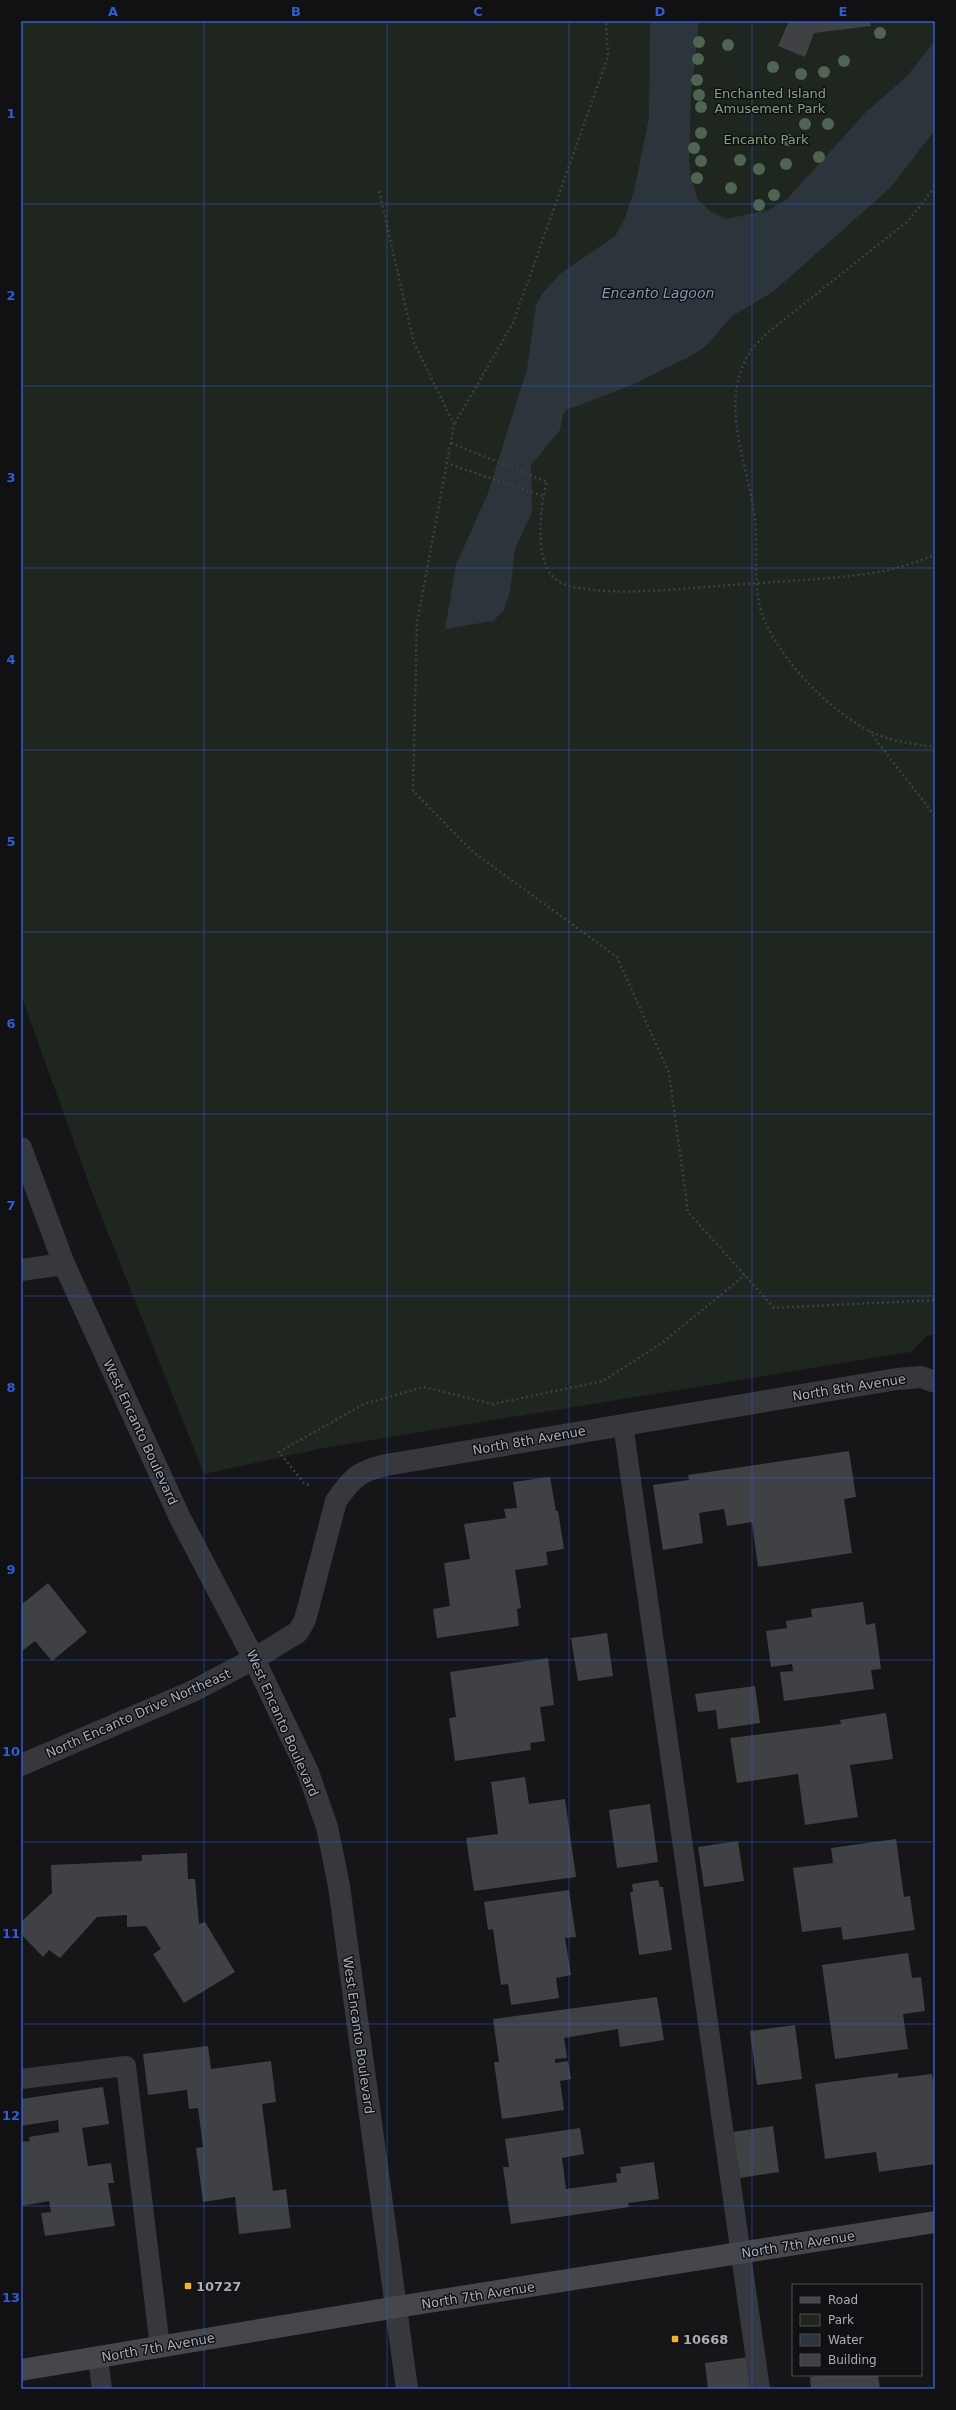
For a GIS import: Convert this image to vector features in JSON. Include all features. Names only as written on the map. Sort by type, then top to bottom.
[{"type":"main road","name":"North 7th Avenue","points":[[21,2370],[935,2222]]},
{"type":"street","name":"West Encanto Boulevard","points":[[21,1148],[64,1264],[180,1518],[254,1658],[308,1772],[327,1826],[339,1886],[407,2389]]},
{"type":"street","points":[[21,1270],[64,1264]]},
{"type":"street","name":"North 8th Avenue","points":[[254,1658],[298,1632],[305,1620],[336,1501],[346,1486],[359,1473],[370,1468],[623,1424],[928,1379]]},
{"type":"street","name":"North Encanto Drive Northeast","points":[[21,1765],[191,1692],[254,1658]]},
{"type":"lane","points":[[623,1424],[742,2253],[760,2389]]},
{"type":"lane","points":[[21,2079],[126,2066],[160,2347]]},
{"type":"lane","points":[[98,2358],[102,2389]]},
{"type":"path","points":[[606,21],[608,56],[513,323],[454,424],[417,624],[413,791],[473,852],[617,957],[670,1073],[688,1212],[774,1308],[935,1300]]},
{"type":"path","points":[[935,188],[908,221],[766,334],[750,351],[741,370],[735,407],[738,436],[757,532],[757,583],[759,602],[765,620],[794,668],[828,703],[851,721],[869,731],[890,739],[935,747]]},
{"type":"path","points":[[379,191],[414,343],[454,424]]},
{"type":"path","points":[[451,443],[547,482],[543,496],[541,531],[544,559],[554,578],[564,585],[580,588],[630,591],[757,583],[871,573],[894,569],[935,555]]},
{"type":"path","points":[[446,463],[543,496]]},
{"type":"path","points":[[869,731],[935,816]]},
{"type":"path","points":[[336,1501],[304,1483],[279,1452],[364,1404],[424,1387],[493,1404],[603,1381],[662,1343],[745,1275]]},
{"type":"green space","points":[[21,21],[935,21],[935,1334],[927,1336],[911,1352],[329,1447],[204,1474],[96,1203],[21,995]]},
{"type":"water","name":"Encanto Lagoon","points":[[650,21],[699,21],[691,97],[689,159],[691,178],[698,200],[711,212],[726,219],[769,210],[787,199],[867,111],[906,77],[935,41],[935,130],[890,188],[773,292],[732,316],[707,345],[691,356],[632,385],[566,410],[563,415],[560,430],[531,465],[532,512],[515,549],[510,592],[504,610],[493,621],[445,629],[456,565],[488,493],[527,369],[536,306],[542,294],[560,274],[615,236],[625,218],[634,191],[649,118]]},
{"type":"building","points":[[787,21],[870,21],[871,26],[814,33],[805,57],[778,46],[788,23]]},
{"type":"building","points":[[849,1451],[856,1497],[844,1499],[852,1553],[758,1567],[752,1522],[727,1526],[724,1509],[699,1513],[703,1543],[663,1550],[653,1485],[689,1480],[688,1475]]},
{"type":"building","points":[[550,1477],[556,1511],[558,1511],[564,1549],[546,1552],[548,1565],[515,1570],[521,1608],[517,1609],[519,1626],[437,1638],[433,1609],[450,1606],[444,1563],[470,1559],[464,1524],[506,1518],[504,1509],[517,1508],[513,1482]]},
{"type":"building","points":[[48,1583],[87,1632],[52,1661],[35,1641],[21,1652],[21,1605]]},
{"type":"building","points":[[863,1602],[866,1625],[875,1623],[881,1669],[871,1670],[874,1689],[784,1701],[780,1672],[793,1671],[792,1664],[771,1667],[766,1631],[787,1628],[786,1621],[812,1617],[811,1609]]},
{"type":"building","points":[[607,1633],[613,1676],[578,1681],[571,1638]]},
{"type":"building","points":[[548,1658],[554,1705],[540,1707],[545,1741],[530,1743],[531,1750],[455,1761],[449,1718],[456,1717],[450,1672]]},
{"type":"building","points":[[755,1686],[760,1723],[718,1729],[716,1710],[698,1712],[695,1694]]},
{"type":"building","points":[[886,1713],[893,1759],[850,1765],[858,1817],[805,1825],[798,1774],[737,1783],[730,1738],[841,1724],[840,1720]]},
{"type":"building","points":[[525,1777],[529,1804],[565,1799],[576,1877],[474,1891],[466,1838],[498,1834],[491,1782]]},
{"type":"building","points":[[650,1804],[658,1862],[617,1868],[609,1810]]},
{"type":"building","points":[[896,1839],[904,1897],[910,1896],[915,1930],[843,1940],[841,1927],[802,1932],[793,1868],[833,1863],[831,1848]]},
{"type":"building","points":[[738,1841],[744,1881],[704,1887],[698,1847]]},
{"type":"building","points":[[187,1853],[188,1879],[195,1879],[199,1924],[205,1922],[235,1972],[184,2003],[153,1954],[161,1949],[146,1926],[127,1927],[127,1915],[97,1917],[60,1958],[49,1950],[43,1957],[21,1934],[21,1922],[52,1893],[51,1865],[142,1861],[142,1855]]},
{"type":"building","points":[[658,1880],[660,1887],[663,1887],[672,1950],[639,1955],[630,1892],[633,1892],[632,1884]]},
{"type":"building","points":[[569,1890],[576,1937],[565,1938],[571,1975],[556,1978],[559,1998],[511,2005],[508,1984],[501,1985],[493,1929],[488,1930],[484,1902]]},
{"type":"building","points":[[908,1953],[912,1978],[921,1977],[925,2011],[903,2014],[908,2049],[835,2059],[822,1965]]},
{"type":"building","points":[[657,1997],[664,2040],[620,2047],[618,2029],[564,2038],[567,2058],[555,2059],[555,2063],[568,2061],[571,2079],[560,2081],[564,2110],[502,2119],[494,2062],[499,2062],[493,2019]]},
{"type":"building","points":[[795,2025],[802,2079],[757,2085],[750,2031]]},
{"type":"building","points":[[208,2046],[211,2069],[271,2061],[276,2102],[262,2104],[273,2191],[286,2189],[291,2228],[239,2234],[235,2197],[203,2202],[196,2148],[203,2147],[198,2108],[189,2109],[187,2090],[148,2095],[143,2054]]},
{"type":"building","points":[[898,2073],[898,2078],[932,2074],[935,2097],[935,2164],[879,2172],[876,2152],[825,2159],[815,2084]]},
{"type":"building","points":[[103,2087],[109,2124],[82,2128],[88,2166],[111,2163],[114,2183],[108,2183],[115,2226],[45,2236],[41,2213],[51,2212],[49,2201],[21,2206],[21,2142],[30,2141],[29,2137],[59,2132],[58,2120],[21,2126],[21,2099]]},
{"type":"building","points":[[773,2126],[779,2172],[740,2178],[733,2132]]},
{"type":"building","points":[[580,2128],[584,2154],[562,2158],[566,2189],[617,2182],[616,2174],[621,2173],[620,2167],[654,2162],[659,2199],[628,2203],[629,2207],[511,2224],[503,2167],[509,2167],[505,2139]]},
{"type":"building","points":[[749,2357],[753,2389],[708,2389],[705,2363]]},
{"type":"building","points":[[878,2376],[880,2389],[811,2389],[810,2377]]},
{"type":"place","name":"10727","points":[[188,2286]]},
{"type":"place","name":"10668","points":[[675,2339]]},
{"type":"park label","name":"Enchanted Island Amusement Park","points":[[770,100]]},
{"type":"park label","name":"Encanto Park","points":[[766,139]]}]
